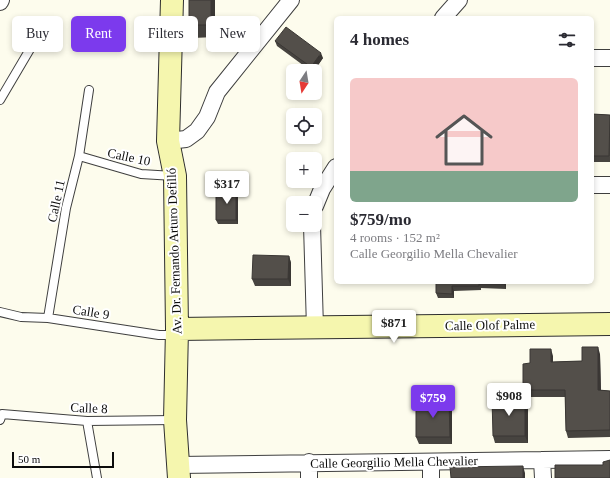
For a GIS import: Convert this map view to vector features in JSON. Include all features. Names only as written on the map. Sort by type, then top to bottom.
[{"type":"street","name":"Av. Dr. Fernando Arturo Defilló","points":[[172,0],[168,141],[174,176],[177,329],[176,420],[178,471]]},
{"type":"street","points":[[168,141],[186,138],[198,131],[218,92],[292,0]]},
{"type":"street","points":[[445,16],[460,0]]},
{"type":"street","points":[[594,58],[610,58]]},
{"type":"street","points":[[322,198],[329,189],[334,173]]},
{"type":"street","points":[[594,185],[610,185]]},
{"type":"street","points":[[312,232],[315,328]]},
{"type":"street","name":"Calle Olof Palme","points":[[177,329],[610,324]]},
{"type":"street","name":"Calle Georgilio Mella Chevalier","points":[[178,471],[309,470],[431,462],[610,459]]},
{"type":"street","points":[[542,460],[543,478]]},
{"type":"street","points":[[431,462],[431,478]]},
{"type":"lane","points":[[0,100],[28,52]]},
{"type":"lane","name":"Calle 11","points":[[48,318],[66,208],[78,156],[89,90]]},
{"type":"lane","name":"Calle 10","points":[[78,156],[141,174],[174,176]]},
{"type":"lane","name":"Calle 9","points":[[0,312],[22,317],[48,318],[159,335],[168,334],[177,329]]},
{"type":"lane","name":"Calle 8","points":[[1,417],[87,421],[176,420]]},
{"type":"lane","points":[[87,421],[97,478]]},
{"type":"building","points":[[189,0],[211,0],[211,16],[206,16],[206,25],[198,25],[198,16],[189,16]]},
{"type":"building","points":[[286,27],[321,53],[313,64],[307,64],[275,41]]},
{"type":"building","points":[[594,114],[610,115],[609,156],[594,156]]},
{"type":"building","points":[[224,187],[236,187],[236,220],[216,220],[216,196],[226,196]]},
{"type":"building","points":[[253,255],[289,256],[288,279],[252,279]]},
{"type":"building","points":[[436,284],[479,284],[479,286],[452,286],[452,294],[436,293]]},
{"type":"building","points":[[582,347],[598,347],[598,390],[610,391],[610,430],[566,431],[565,390],[523,390],[523,364],[530,363],[530,349],[551,349],[551,362],[582,361]]},
{"type":"building","points":[[492,398],[525,398],[525,436],[493,436]]},
{"type":"building","points":[[416,401],[449,401],[450,437],[416,437]]},
{"type":"building","points":[[610,460],[610,478],[555,478],[555,465],[603,465],[603,462]]},
{"type":"building","points":[[523,466],[523,478],[451,478],[450,467]]}]
